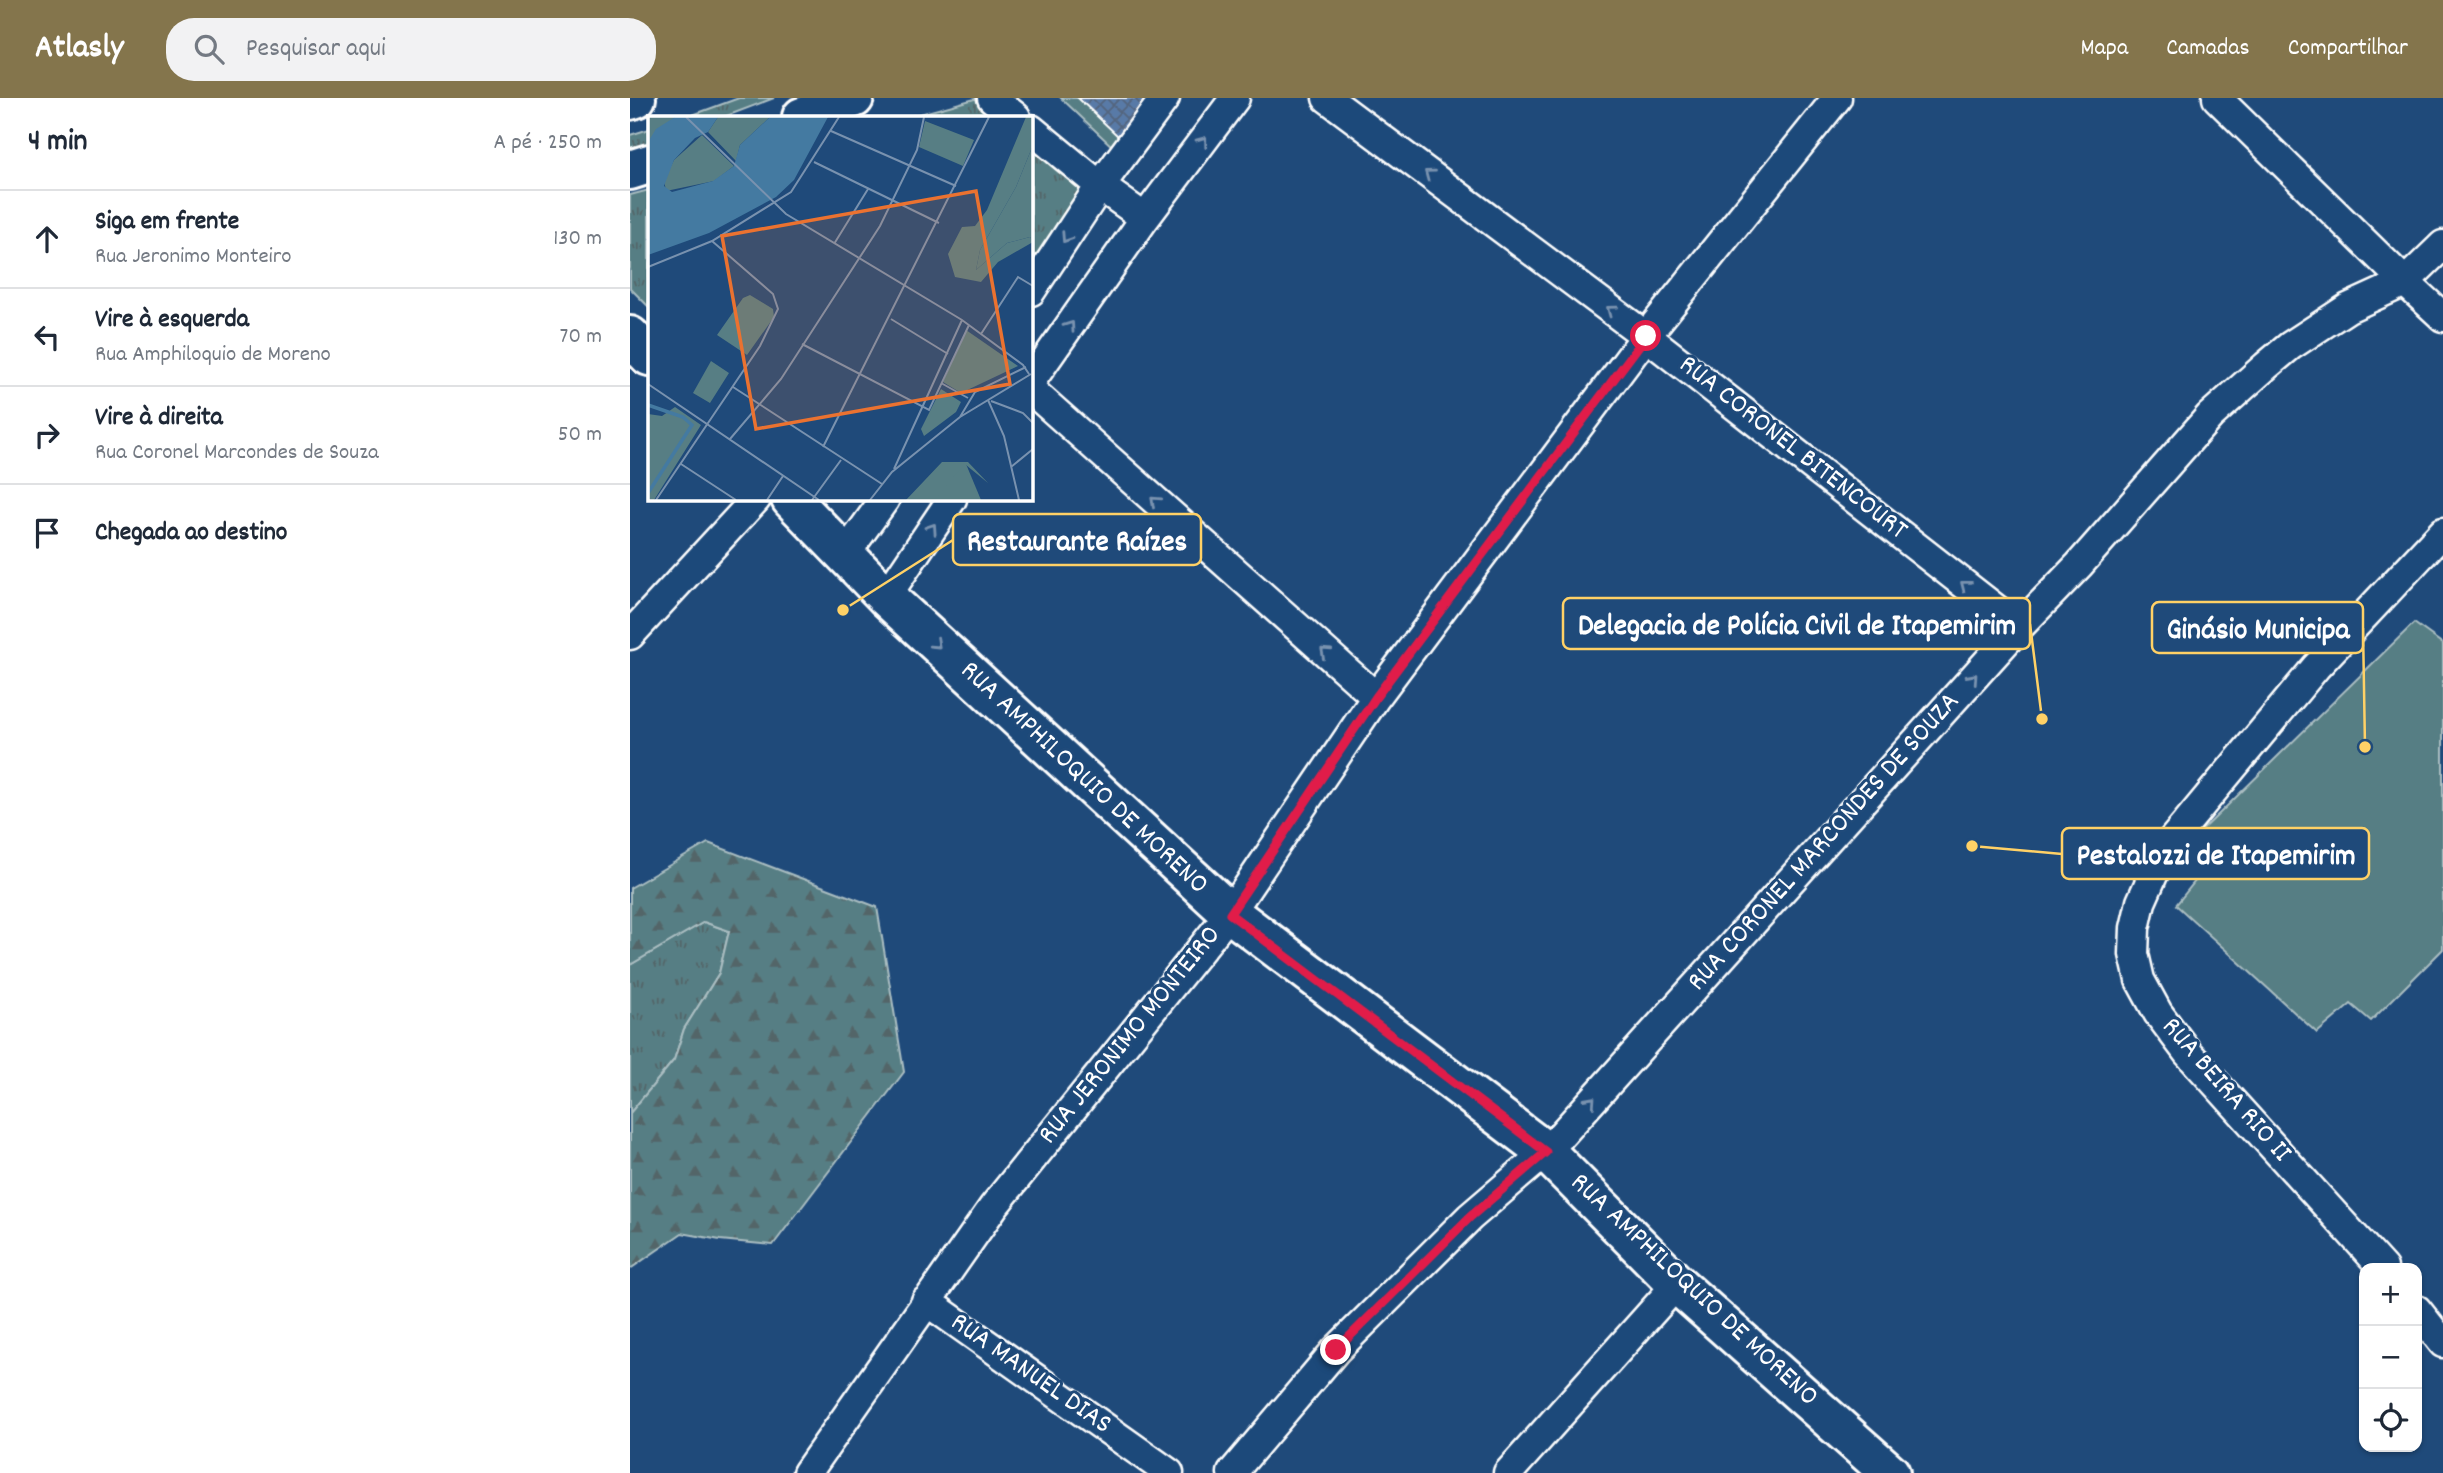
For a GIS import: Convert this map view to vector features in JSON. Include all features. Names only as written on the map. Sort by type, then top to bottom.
[{"type":"main road","points":[[630,100],[636,98]]},
{"type":"main road","points":[[805,116],[855,98]]},
{"type":"main road","points":[[630,170],[648,164]]},
{"type":"main road","points":[[630,336],[648,355]]},
{"type":"main road","points":[[792,500],[844,556]]},
{"type":"main road","name":"RUA AMPHILOQUIO DE MORENO","points":[[844,556],[1230,914],[1546,1152],[1677,1284],[1890,1473]]},
{"type":"street","points":[[992,98],[1015,116]]},
{"type":"street","points":[[1032,289],[1100,186],[1165,98]]},
{"type":"street","points":[[1032,381],[1145,218],[1235,98]]},
{"type":"street","name":"RUA CORONEL BITENCOURT","points":[[1327,98],[1646,336],[2019,626]]},
{"type":"street","name":"RUA JERONIMO MONTEIRO","points":[[807,1473],[994,1206],[1230,914],[1376,697],[1646,336],[1837,98]]},
{"type":"street","points":[[2217,98],[2443,317]]},
{"type":"street","points":[[1032,130],[1100,186],[1145,218]]},
{"type":"street","name":"RUA CORONEL MARCONDES DE SOUZA","points":[[1232,1473],[1336,1350],[1470,1217],[1546,1152],[2019,626],[2079,565],[2210,416],[2290,346],[2348,308],[2405,282],[2443,245]]},
{"type":"street","points":[[1032,391],[1376,697]]},
{"type":"street","points":[[630,635],[755,500]]},
{"type":"street","points":[[844,556],[884,500]]},
{"type":"street","points":[[886,597],[951,500]]},
{"type":"street","name":"RUA BEIRA RIO II","points":[[2379,1263],[2195,1062],[2158,1013],[2140,980],[2134,954],[2136,929],[2141,902],[2164,850],[2316,667],[2443,532]]},
{"type":"street","points":[[1508,1473],[1677,1284]]},
{"type":"street","name":"RUA MANUEL DIAS","points":[[926,1301],[1169,1473]]},
{"type":"street","points":[[2422,1316],[2443,1343]]},
{"type":"green space","points":[[739,98],[774,98],[727,116],[690,116]]},
{"type":"green space","points":[[978,98],[1003,116],[913,116]]},
{"type":"green space","points":[[1061,98],[1157,98],[1117,151]]},
{"type":"green space","points":[[648,129],[648,147],[630,153],[630,135]]},
{"type":"green space","points":[[1032,141],[1092,191],[1032,281]]},
{"type":"green space","points":[[648,190],[648,306],[630,288],[630,195]]},
{"type":"green space","points":[[2414,623],[2443,644],[2443,949],[2371,1021],[2351,1004],[2317,1033],[2176,905],[2203,871],[2182,850]]},
{"type":"green space","points":[[708,843],[877,907],[904,1072],[773,1245],[682,1233],[630,1269],[630,1113],[674,1060],[684,1029],[719,973],[729,931],[704,922],[630,965],[630,888]]},
{"type":"green space","points":[[704,922],[729,931],[719,973],[684,1029],[674,1060],[630,1113],[630,965]]},
{"type":"building","points":[[1078,98],[1147,98],[1120,138]]},
{"type":"place","name":"Restaurante Raízes","points":[[843,610]]},
{"type":"place","name":"Delegacia de Polícia Civil de Itapemirim","points":[[2042,719]]},
{"type":"place","name":"Ginásio Municipa","points":[[2365,747]]},
{"type":"place","name":"Pestalozzi de Itapemirim","points":[[1972,846]]},
{"type":"route","points":[[1336,1350],[1470,1217],[1546,1152],[1230,914],[1376,697],[1646,336]]}]
